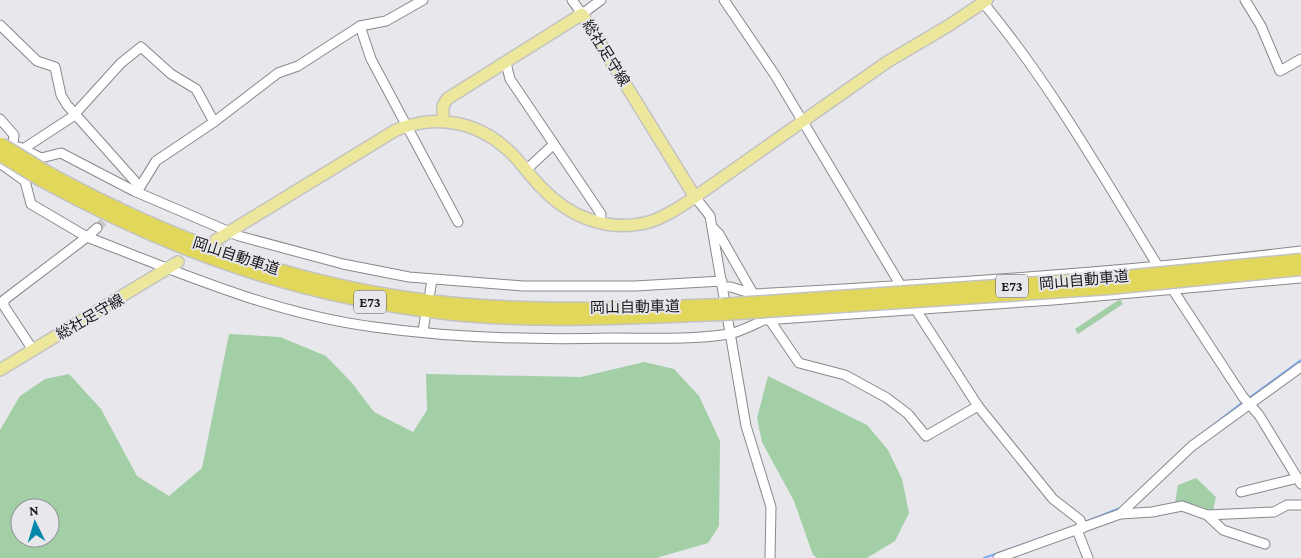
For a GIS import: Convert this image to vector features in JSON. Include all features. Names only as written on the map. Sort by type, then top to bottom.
[{"type":"highway","name":"岡山自動車道","points":[[3,152],[43,176],[137,219],[244,260],[332,284],[388,295],[456,304],[516,308],[722,309],[1300,278]]},
{"type":"highway","name":"岡山自動車道","points":[[722,309],[1072,281],[1301,260]]},
{"type":"main road","points":[[216,240],[396,130],[408,125],[443,120],[462,124],[487,135],[509,151],[558,203],[574,214],[614,226],[649,222],[667,215],[893,58],[948,26],[984,1]]},
{"type":"main road","name":"総社足守線","points":[[443,120],[443,106],[446,99],[582,14],[695,196]]},
{"type":"main road","name":"総社足守線","points":[[0,370],[178,262]]},
{"type":"street","points":[[126,200],[137,189],[156,161],[214,122],[278,73],[298,66],[360,26],[386,21],[423,0]]},
{"type":"street","points":[[572,0],[582,14],[601,0]]},
{"type":"street","points":[[724,0],[775,75],[800,121],[916,311],[978,406],[1053,500],[1080,526],[1088,558]]},
{"type":"street","points":[[1245,0],[1261,26],[1280,71],[1301,60]]},
{"type":"street","points":[[984,1],[1048,87],[1173,290],[1246,402],[1259,415],[1299,478],[1241,492]]},
{"type":"street","points":[[0,25],[37,61],[55,67],[61,95],[137,189]]},
{"type":"street","points":[[360,26],[371,59],[408,125],[458,222]]},
{"type":"street","points":[[3,152],[23,149],[76,114],[121,63],[141,47],[171,74],[196,89],[214,122]]},
{"type":"street","points":[[506,63],[510,80],[601,214],[600,223]]},
{"type":"street","points":[[0,119],[14,135],[3,152]]},
{"type":"street","points":[[526,170],[554,144]]},
{"type":"street","points":[[23,149],[41,158],[62,153],[228,232],[343,264],[432,280],[522,286],[723,284],[753,294],[901,286],[1158,266],[1301,251]]},
{"type":"street","points":[[3,152],[25,181],[31,204],[87,236],[199,282],[289,309],[374,327],[423,332],[557,339],[665,338],[730,334],[764,320],[916,311],[1300,278],[1285,253]]},
{"type":"street","points":[[25,181],[41,158]]},
{"type":"street","points":[[695,196],[710,216],[746,426],[771,507],[770,558]]},
{"type":"street","points":[[712,227],[719,234],[753,294],[799,363],[845,375],[887,398],[908,414],[926,436],[978,406]]},
{"type":"street","points":[[33,350],[2,307],[4,300],[8,295],[97,228]]},
{"type":"street","points":[[430,292],[432,280]]},
{"type":"street","points":[[423,332],[425,319]]},
{"type":"street","points":[[1120,514],[1192,446],[1246,402],[1301,366]]},
{"type":"street","points":[[998,558],[1080,526],[1120,514],[1152,512],[1178,506],[1208,515],[1274,512],[1287,505],[1301,505]]},
{"type":"street","points":[[1208,515],[1222,530],[1265,544]]},
{"type":"green space","points":[[1120,299],[1123,304],[1078,334],[1075,329]]},
{"type":"green space","points":[[229,334],[280,337],[326,356],[352,383],[374,412],[413,432],[427,410],[426,374],[581,377],[644,362],[674,369],[699,396],[720,441],[719,526],[708,543],[656,558],[0,558],[0,430],[20,396],[45,379],[69,374],[101,409],[137,476],[169,496],[202,468]]},
{"type":"green space","points":[[768,376],[867,425],[888,450],[902,479],[909,513],[895,541],[867,558],[817,558],[813,555],[794,501],[762,442],[757,418]]},
{"type":"green space","points":[[1196,478],[1216,497],[1213,511],[1193,504],[1175,503],[1178,485]]},
{"type":"waterway","points":[[1249,398],[1301,360]]},
{"type":"waterway","points":[[1195,439],[1243,402]]},
{"type":"waterway","points":[[1085,522],[1120,508]]},
{"type":"waterway","points":[[984,558],[1052,534]]},
{"type":"tunnel","points":[[97,228],[126,200]]}]
